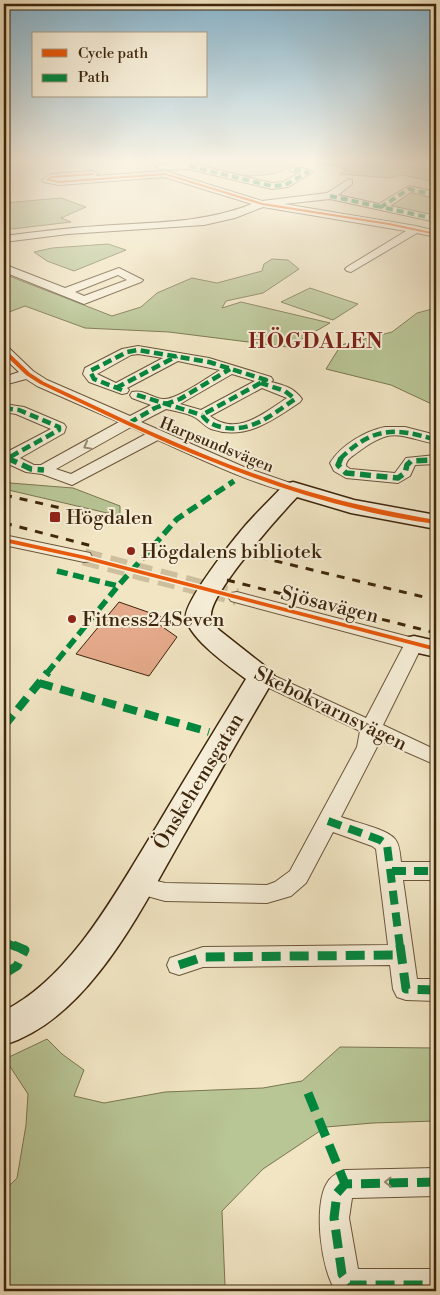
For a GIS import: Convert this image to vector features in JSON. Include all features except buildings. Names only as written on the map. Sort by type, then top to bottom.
[{"type":"street","points":[[121,221],[133,227]]},
{"type":"street","points":[[145,221],[158,225]]},
{"type":"street","points":[[4,239],[68,231],[199,221]]},
{"type":"street","points":[[368,221],[436,234]]},
{"type":"street","points":[[351,269],[420,230],[436,224]]},
{"type":"street","points":[[4,265],[6,269],[84,300],[137,280],[119,271],[65,292]]},
{"type":"street","name":"Harpsundsvägen","points":[[177,356],[119,389],[94,378],[90,374],[90,371],[132,350],[177,356],[266,380],[202,415]]},
{"type":"street","name":"Harpsundsvägen","points":[[4,351],[23,369],[42,383],[240,470],[293,489],[351,506],[436,522]]},
{"type":"street","points":[[4,368],[23,369]]},
{"type":"street","points":[[4,381],[23,369]]},
{"type":"street","name":"Harpsundsvägen","points":[[44,470],[155,408],[169,404],[230,369]]},
{"type":"street","name":"Harpsundsvägen","points":[[137,395],[156,403],[169,404],[202,415],[204,420],[227,429],[243,430],[296,399],[285,391],[261,383]]},
{"type":"street","name":"Harpsundsvägen","points":[[4,408],[19,410],[59,427],[59,430],[49,437],[6,457]]},
{"type":"street","points":[[436,440],[414,434],[384,431],[359,445],[339,460],[338,464],[339,468],[346,473],[398,478],[405,473],[406,465],[411,461],[436,460]]},
{"type":"street","name":"Harpsundsvägen","points":[[6,457],[31,469],[44,470],[72,480],[156,434]]},
{"type":"street","name":"Skebokvarnsvägen","points":[[293,489],[254,530],[202,601],[197,613],[200,623],[208,633],[242,664],[260,677],[436,758]]},
{"type":"street","points":[[4,540],[84,557]]},
{"type":"street","name":"Sjösavägen","points":[[237,597],[425,646]]},
{"type":"street","points":[[137,885],[166,892],[268,894],[283,890],[298,876],[367,747],[371,728],[425,646]]},
{"type":"street","name":"Önskehemsgatan","points":[[4,1029],[27,1017],[55,996],[89,958],[137,885],[260,677]]},
{"type":"street","points":[[328,821],[380,840],[387,845],[392,871],[406,989],[436,990]]},
{"type":"street","points":[[392,871],[436,871]]},
{"type":"street","points":[[179,965],[203,957],[401,955]]},
{"type":"street","points":[[436,1182],[345,1184],[337,1193],[334,1218],[342,1274],[350,1286],[436,1285]]},
{"type":"green space","points":[[4,221],[71,222],[12,229]]},
{"type":"green space","points":[[108,244],[126,250],[74,271],[47,261],[34,252],[52,248]]},
{"type":"green space","points":[[272,259],[288,260],[299,269],[263,293],[226,301],[222,308],[241,302],[330,323],[288,347],[169,332],[85,328],[25,306],[4,314],[4,301],[8,299],[4,297],[4,274],[112,316],[141,307],[157,293],[192,278],[217,283],[262,271],[264,264]]},
{"type":"green space","points":[[310,288],[358,304],[333,320],[281,302]]},
{"type":"green space","points":[[436,308],[436,406],[391,385],[326,369],[341,345],[392,332],[417,313]]},
{"type":"green space","points":[[4,478],[9,479],[10,483],[73,488],[120,506],[120,516],[4,489]]},
{"type":"green space","points":[[47,1039],[62,1054],[84,1070],[74,1096],[104,1103],[165,1092],[263,1088],[302,1081],[340,1047],[436,1048],[436,1121],[326,1127],[263,1169],[222,1211],[225,1286],[232,1291],[4,1291],[4,1191],[17,1178],[26,1125],[28,1094],[5,1059]]},
{"type":"tunnel","points":[[84,557],[237,597]]},
{"type":"railway","points":[[4,495],[118,521]]},
{"type":"railway","points":[[4,523],[96,547]]},
{"type":"railway","points":[[259,557],[436,600]]},
{"type":"railway","points":[[227,580],[436,633]]},
{"type":"marked path","points":[[122,390],[94,379],[90,371],[127,352],[138,350],[209,362],[266,380],[202,415],[206,421],[217,426],[239,429],[258,423],[295,399],[285,391],[261,383]]},
{"type":"marked path","points":[[116,388],[177,356]]},
{"type":"marked path","points":[[129,423],[155,408],[180,399],[230,369]]},
{"type":"marked path","points":[[137,395],[202,415]]},
{"type":"marked path","points":[[4,408],[19,410],[59,427],[59,430],[8,458]]},
{"type":"marked path","points":[[436,440],[418,434],[385,431],[353,448],[338,464],[339,468],[346,473],[398,478],[405,473],[407,465],[411,461],[436,460]]},
{"type":"marked path","points":[[4,457],[31,469],[44,470]]},
{"type":"marked path","points":[[4,726],[118,586],[177,519],[234,481]]},
{"type":"marked path","points":[[57,571],[118,586]]},
{"type":"marked path","points":[[39,683],[209,732]]},
{"type":"marked path","points":[[328,821],[380,840],[387,845],[406,989],[436,990]]},
{"type":"marked path","points":[[392,871],[436,871]]},
{"type":"marked path","points":[[4,942],[25,950],[17,966],[4,974]]},
{"type":"marked path","points":[[179,965],[203,957],[401,955]]},
{"type":"marked path","points":[[308,1093],[345,1184]]},
{"type":"marked path","points":[[436,1182],[345,1184],[337,1193],[334,1218],[342,1274],[350,1285],[436,1285]]},
{"type":"cycle path","points":[[373,221],[436,234]]},
{"type":"cycle path","points":[[4,351],[28,374],[42,383],[216,461],[265,480],[337,502],[436,522]]},
{"type":"cycle path","points":[[4,540],[84,557],[436,649]]},
{"type":"place","name":"Högdalen","points":[[55,517]]},
{"type":"place","name":"Högdalens bibliotek","points":[[131,551]]},
{"type":"place","name":"Fitness24Seven","points":[[72,619]]},
{"type":"district","name":"HÖGDALEN","points":[[316,341]]}]
